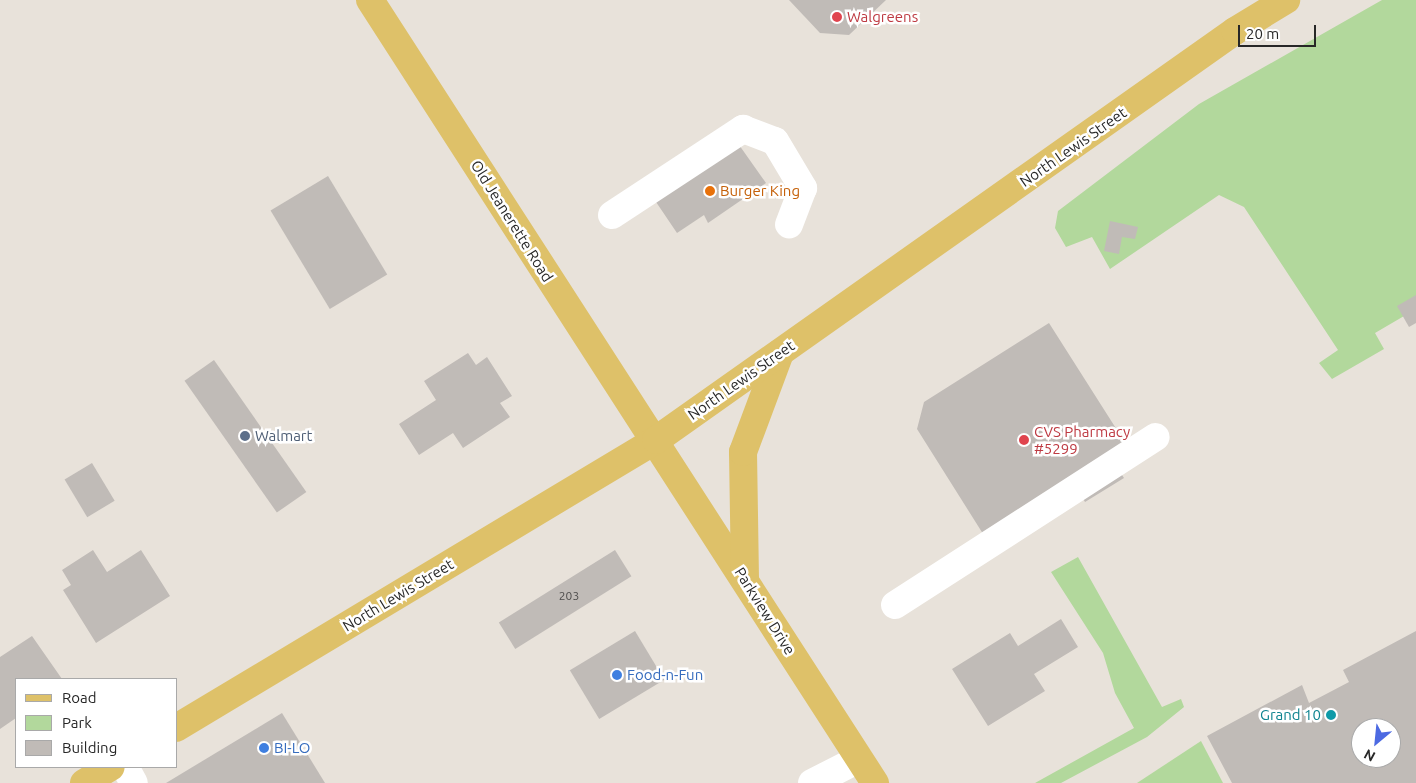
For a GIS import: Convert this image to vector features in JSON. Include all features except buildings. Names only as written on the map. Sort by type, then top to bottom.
[{"type":"main road","name":"Old Jeanerette Road","points":[[370,0],[450,120],[528,250],[656,440]]},
{"type":"main road","name":"North Lewis Street","points":[[178,727],[656,440],[1286,0]]},
{"type":"main road","points":[[745,580],[743,452],[780,353]]},
{"type":"main road","name":"Parkview Drive","points":[[656,440],[875,783]]},
{"type":"main road","points":[[84,783],[109,768]]},
{"type":"street","points":[[612,215],[743,129],[775,141],[803,188],[789,224]]},
{"type":"street","points":[[895,605],[1156,437]]},
{"type":"street","points":[[812,783],[859,759]]},
{"type":"street","points":[[126,768],[134,783]]},
{"type":"green space","points":[[1382,0],[1416,0],[1416,309],[1375,333],[1384,349],[1332,379],[1319,363],[1338,350],[1244,207],[1219,195],[1110,269],[1092,237],[1066,247],[1055,228],[1058,211],[1199,104]]},
{"type":"green space","points":[[1078,557],[1162,707],[1181,699],[1184,707],[1147,737],[1061,783],[1035,783],[1134,728],[1115,693],[1103,653],[1051,572]]},
{"type":"green space","points":[[1201,741],[1223,783],[1137,783]]},
{"type":"place","name":"Walgreens","points":[[837,17]]},
{"type":"place","name":"Burger King","points":[[710,191]]},
{"type":"place","name":"Walmart","points":[[245,436]]},
{"type":"place","name":"CVS Pharmacy #5299","points":[[1024,440]]},
{"type":"place","name":"Food-n-Fun","points":[[617,675]]},
{"type":"place","name":"Grand 10","points":[[1331,715]]},
{"type":"place","name":"BI-LO","points":[[264,748]]}]
